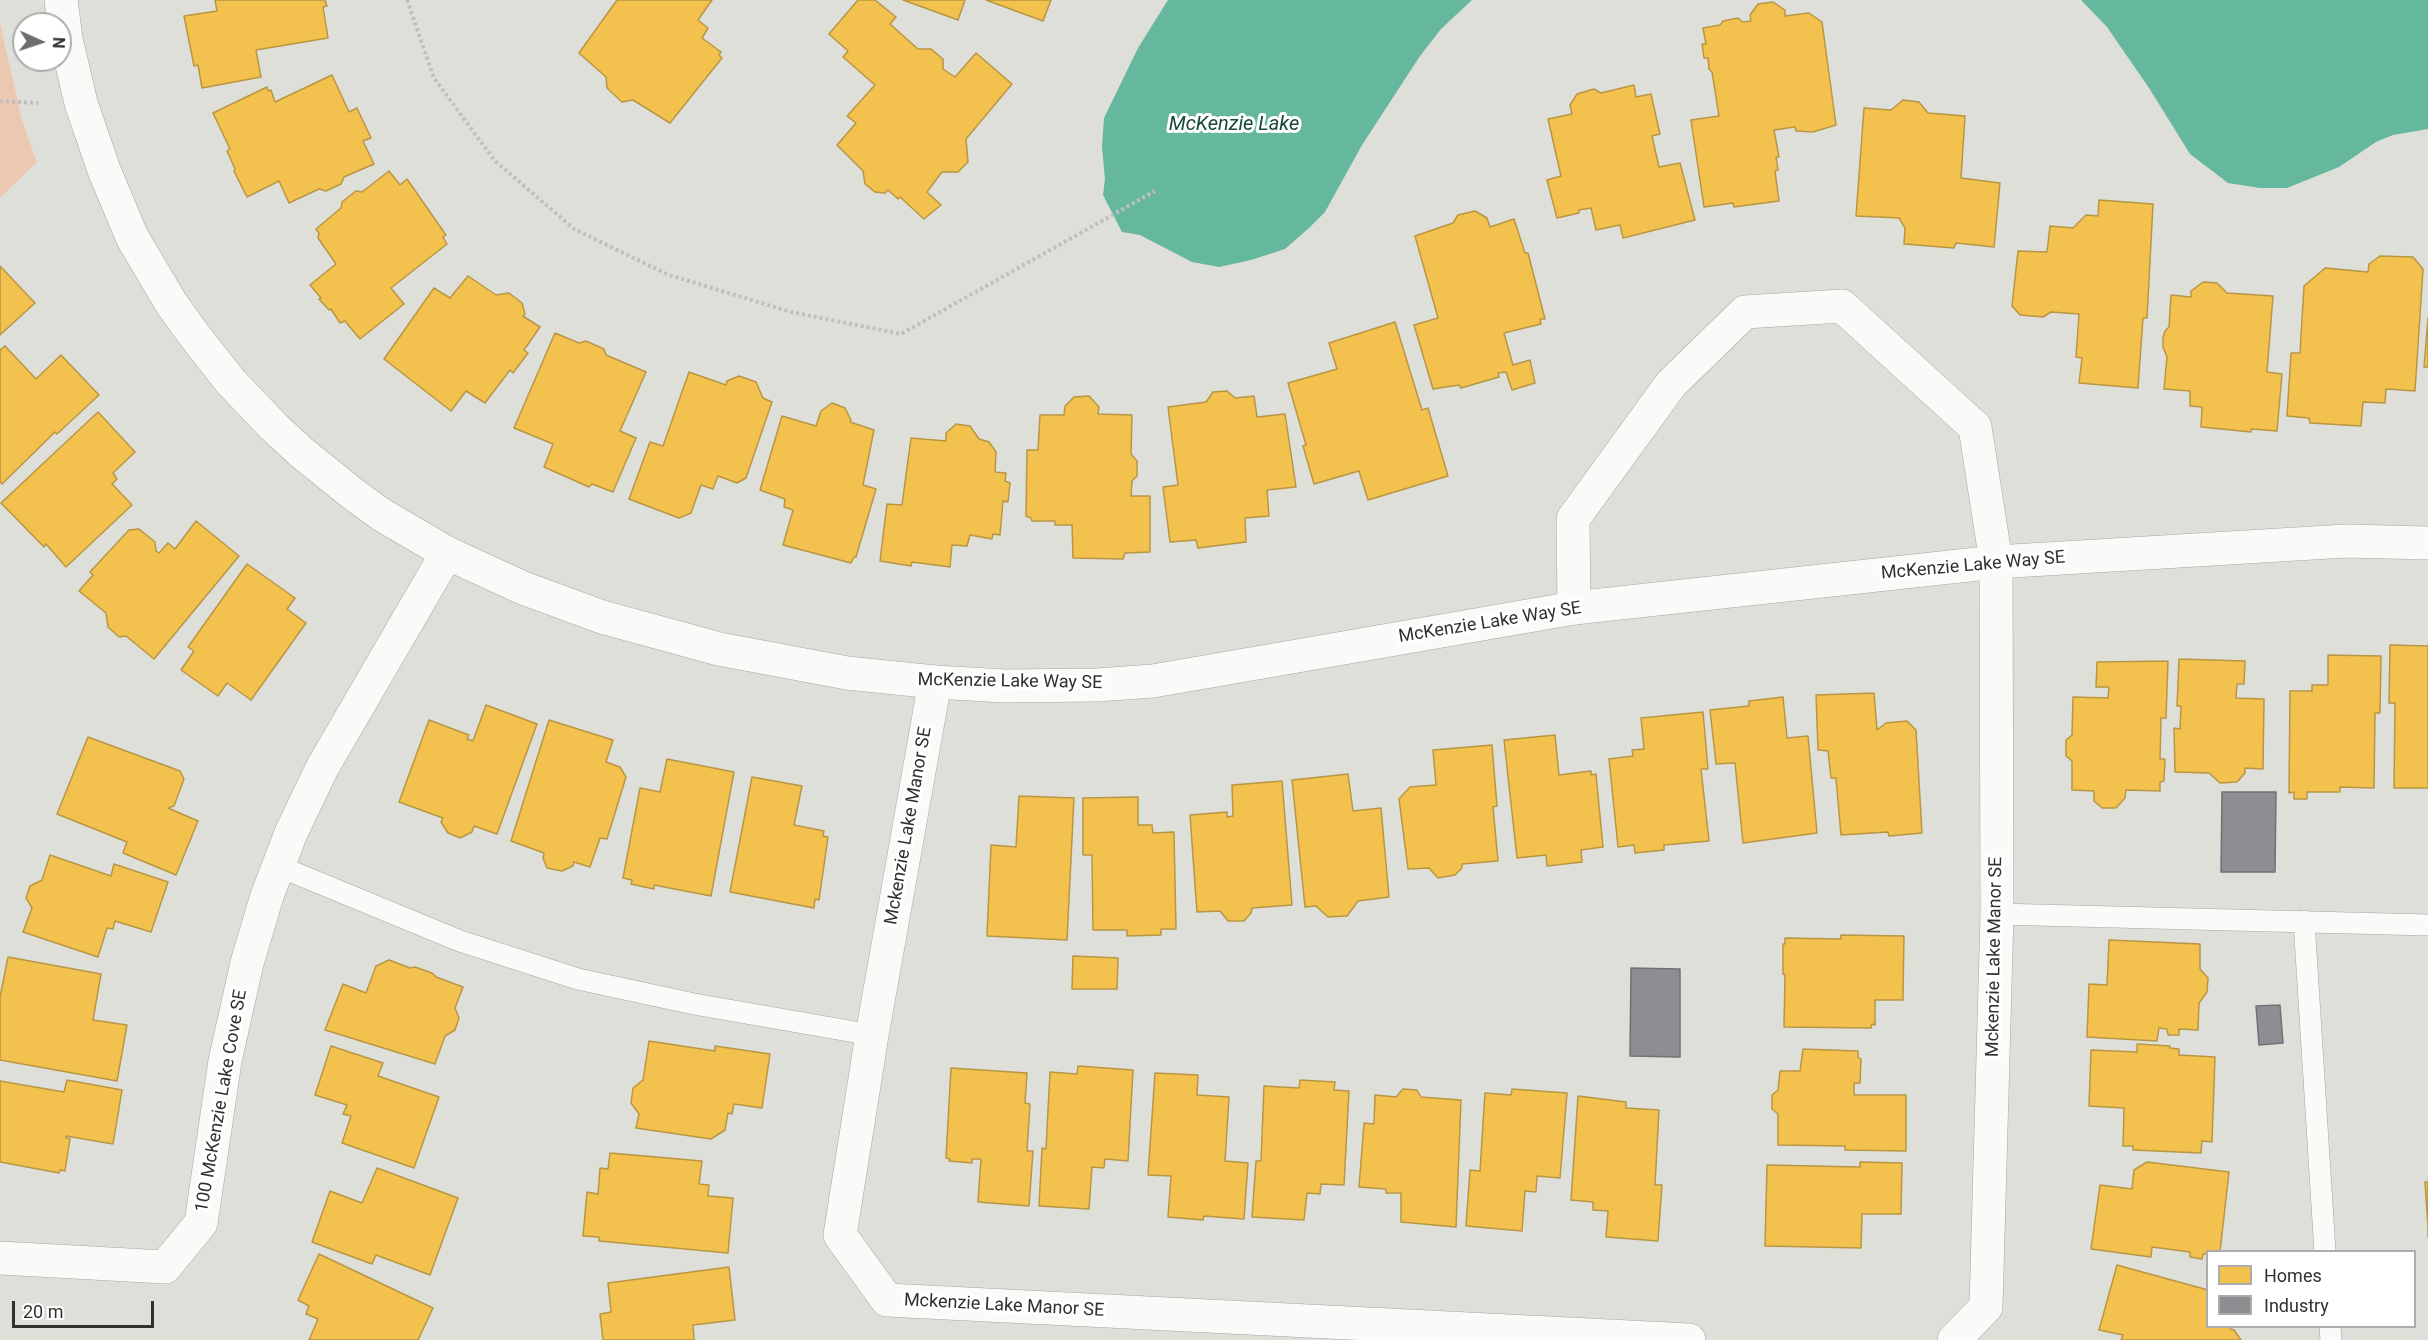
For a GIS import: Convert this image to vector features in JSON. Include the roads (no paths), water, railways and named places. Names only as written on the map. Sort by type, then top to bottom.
[{"type":"street","name":"McKenzie Lake Way SE","points":[[61,0],[73,72],[92,138],[132,237],[171,303],[230,381],[301,452],[382,515],[447,553],[523,588],[642,629],[719,649],[847,673],[935,682],[1044,686],[1153,681],[1574,608],[1996,562],[2346,541],[2428,543]]},
{"type":"street","name":"Mckenzie Lake Manor SE","points":[[1574,608],[1573,519],[1671,384],[1745,312],[1842,306],[1975,427],[1996,562],[1997,914],[1986,1306],[1954,1340]]},
{"type":"street","name":"100 McKenzie Lake Cove SE","points":[[0,1258],[165,1267],[201,1222],[225,1061],[247,963],[278,866],[322,768],[447,553]]},
{"type":"street","name":"Mckenzie Lake Manor SE","points":[[935,682],[872,1035],[840,1235],[887,1300],[1689,1340]]},
{"type":"lane","points":[[278,866],[460,941],[578,979],[693,1004],[872,1035]]},
{"type":"lane","points":[[1997,914],[2428,925]]},
{"type":"lane","points":[[2304,921],[2325,1250]]},
{"type":"water","name":"McKenzie Lake","points":[[1168,0],[1472,0],[1441,29],[1420,56],[1362,145],[1325,212],[1285,249],[1219,267],[1192,262],[1140,235],[1122,232],[1103,195],[1104,118],[1138,48]]},
{"type":"water","points":[[2081,0],[2428,0],[2428,129],[2393,135],[2376,142],[2339,167],[2287,188],[2260,188],[2228,183],[2190,154],[2107,27]]}]
